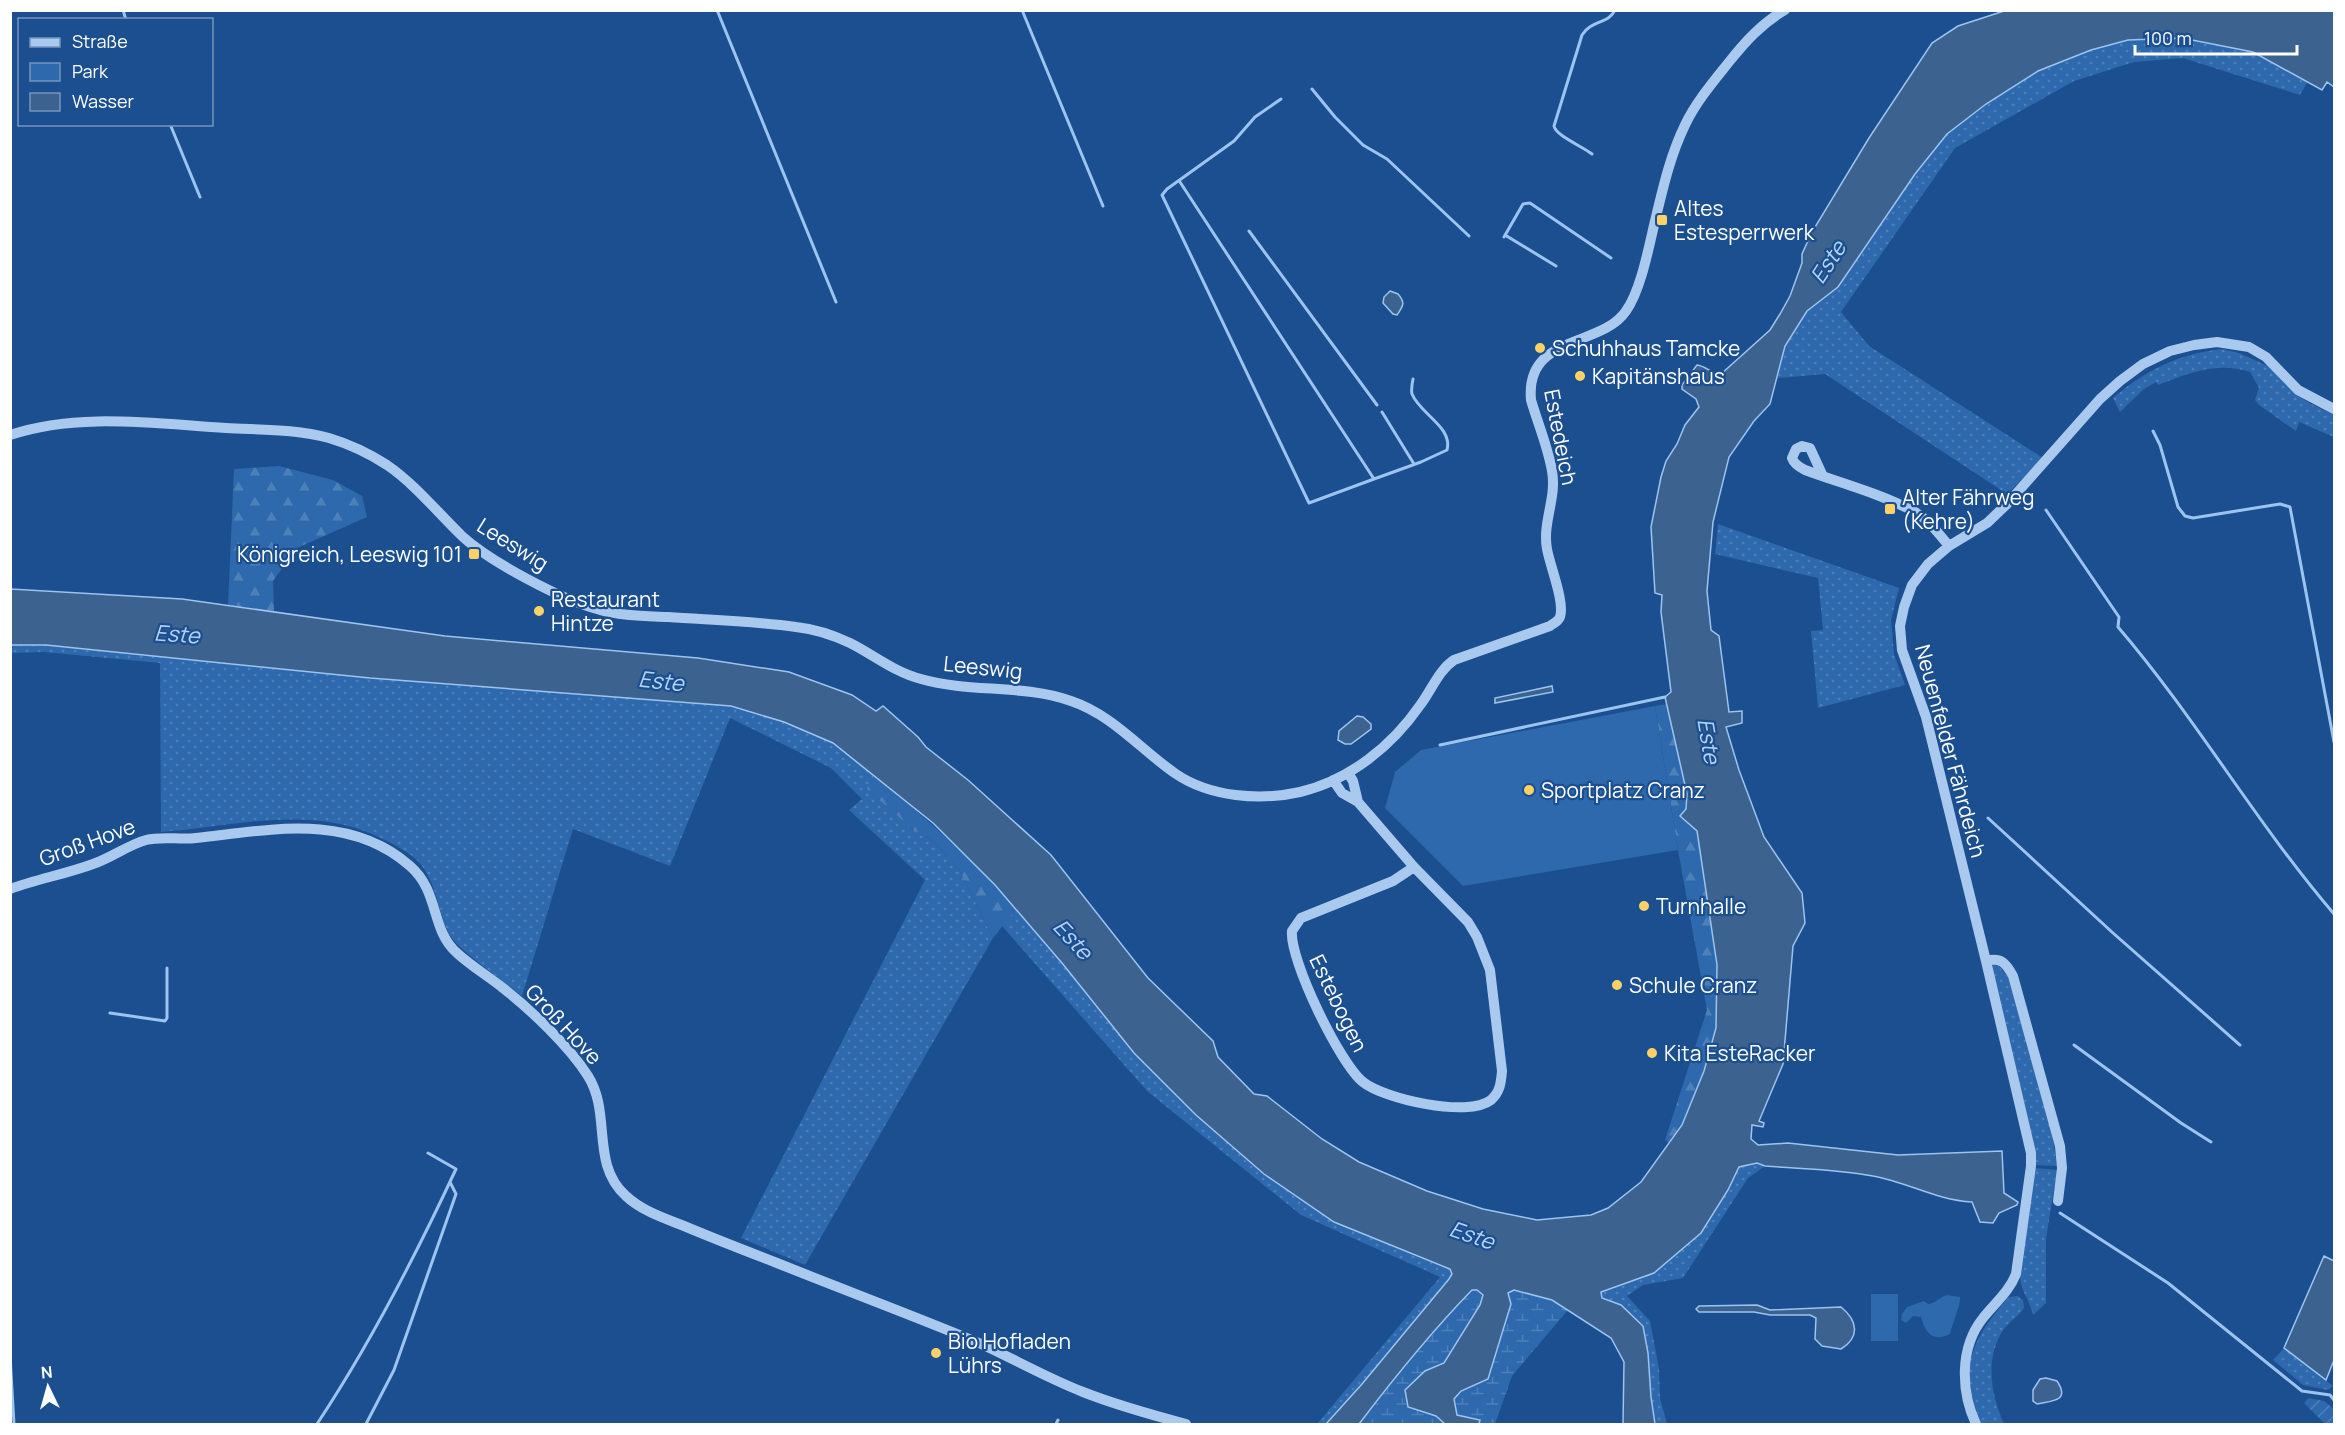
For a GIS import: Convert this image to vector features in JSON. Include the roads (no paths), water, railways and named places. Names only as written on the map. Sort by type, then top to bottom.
[{"type":"street","name":"Estedeich","points":[[1201,786],[1255,796],[1294,793],[1333,780],[1369,759],[1394,738],[1424,701],[1442,671],[1454,660],[1550,626],[1557,621],[1560,615],[1560,603],[1546,545],[1554,490],[1553,473],[1531,400],[1530,389],[1533,375],[1549,355],[1612,325],[1627,310],[1646,261],[1669,166],[1685,124],[1704,93],[1748,39],[1785,10]]},
{"type":"street","name":"Neuenfelder Fährdeich","points":[[1976,1425],[1965,1385],[1966,1356],[1973,1334],[1981,1320],[2011,1286],[2016,1274],[2031,1166],[2029,1139],[1926,717],[1902,650],[1900,626],[1904,607],[1912,585],[1928,564],[1949,546],[1987,523],[2100,399],[2120,381],[2143,364],[2170,351],[2217,342],[2249,347],[2266,357],[2298,390],[2334,410]]},
{"type":"street","name":"Leeswig","points":[[10,435],[42,427],[98,422],[278,431],[332,439],[383,462],[402,476],[479,549],[555,593],[584,605],[600,610],[649,616],[803,627],[847,641],[894,669],[927,681],[1018,690],[1066,699],[1087,706],[1176,774],[1201,786]]},
{"type":"street","points":[[1821,474],[1912,511],[1926,520],[1949,546]]},
{"type":"street","name":"Estebogen","points":[[1348,772],[1358,802]]},
{"type":"street","name":"Estebogen","points":[[1333,780],[1342,794],[1358,802],[1414,867],[1468,922],[1484,952],[1490,970],[1502,1071],[1501,1085],[1497,1094],[1490,1101],[1481,1105],[1463,1107],[1414,1101],[1390,1096],[1363,1083],[1340,1056],[1294,954],[1292,931],[1301,918],[1393,881],[1414,867]]},
{"type":"street","name":"Groß Hove","points":[[10,889],[96,863],[140,842],[156,839],[190,839],[277,827],[342,832],[380,845],[412,867],[426,883],[441,929],[449,945],[523,1005],[587,1075],[599,1103],[607,1170],[617,1186],[634,1203],[712,1238],[983,1345],[1080,1391],[1186,1425]]},
{"type":"street","points":[[1986,961],[1996,959],[2006,963],[2013,976],[2060,1146],[2062,1168],[2058,1201]]},
{"type":"water","name":"Este","points":[[2004,11],[2334,11],[2334,87],[2327,82],[2322,90],[2253,52],[2182,38],[2128,40],[2091,50],[2038,71],[1986,104],[1947,134],[1915,174],[1838,287],[1807,311],[1785,346],[1770,404],[1754,421],[1729,457],[1713,522],[1707,591],[1711,630],[1719,636],[1729,712],[1742,711],[1742,723],[1726,727],[1764,837],[1802,893],[1805,923],[1793,946],[1783,1064],[1759,1121],[1764,1123],[1763,1127],[1752,1125],[1751,1139],[1758,1145],[1788,1143],[1898,1155],[2002,1151],[2004,1193],[2018,1202],[2017,1205],[1999,1213],[1993,1223],[1980,1222],[1972,1202],[1946,1198],[1886,1179],[1846,1172],[1765,1166],[1757,1163],[1739,1167],[1728,1190],[1701,1233],[1654,1273],[1601,1292],[1602,1298],[1621,1305],[1643,1326],[1655,1424],[1623,1424],[1624,1362],[1611,1338],[1552,1300],[1514,1290],[1508,1293],[1511,1304],[1488,1379],[1461,1391],[1454,1399],[1457,1415],[1480,1420],[1479,1424],[1445,1424],[1436,1416],[1408,1407],[1405,1390],[1425,1371],[1444,1363],[1480,1305],[1483,1295],[1477,1290],[1472,1290],[1413,1356],[1359,1424],[1326,1424],[1449,1279],[1452,1274],[1450,1269],[1334,1222],[1264,1174],[1196,1115],[1134,1053],[1062,963],[995,885],[933,823],[833,743],[784,722],[731,706],[370,678],[46,645],[11,645],[11,589],[182,599],[445,636],[698,658],[789,672],[852,695],[876,711],[883,706],[926,747],[968,780],[1051,855],[1148,978],[1213,1041],[1218,1057],[1254,1094],[1267,1096],[1322,1139],[1359,1162],[1427,1191],[1483,1209],[1537,1220],[1591,1215],[1608,1208],[1641,1182],[1682,1125],[1704,1071],[1716,1028],[1717,965],[1697,831],[1680,816],[1686,809],[1687,794],[1665,697],[1671,692],[1661,612],[1662,595],[1655,593],[1651,527],[1666,461],[1685,425],[1699,407],[1696,399],[1682,389],[1682,385],[1697,365],[1721,374],[1770,330],[1790,296],[1802,263],[1802,254],[1812,232],[1869,138],[1932,43],[1958,26]]},
{"type":"water","points":[[1390,291],[1398,294],[1403,302],[1397,315],[1393,314],[1383,303],[1384,297]]},
{"type":"water","points":[[1552,686],[1553,692],[1495,703],[1495,698]]},
{"type":"water","points":[[1357,716],[1363,717],[1371,724],[1371,729],[1351,744],[1338,740],[1339,731]]},
{"type":"water","points":[[2324,1256],[2334,1261],[2334,1360],[2326,1380],[2284,1348]]},
{"type":"water","points":[[1757,1305],[1770,1310],[1841,1307],[1851,1318],[1854,1334],[1841,1349],[1822,1346],[1815,1339],[1816,1318],[1810,1315],[1699,1312],[1696,1309],[1699,1306]]},
{"type":"water","points":[[2040,1379],[2057,1381],[2061,1388],[2061,1397],[2037,1404],[2033,1401],[2033,1390]]},
{"type":"waterway","points":[[123,10],[125,18]]},
{"type":"waterway","points":[[717,10],[836,302]]},
{"type":"waterway","points":[[1022,10],[1103,206]]},
{"type":"waterway","points":[[1592,154],[1564,137],[1554,126],[1582,35],[1590,27],[1609,18],[1615,10]]},
{"type":"waterway","points":[[1312,89],[1335,117],[1363,145],[1387,159],[1469,236]]},
{"type":"waterway","points":[[1281,99],[1255,117],[1234,141],[1167,189],[1162,195],[1309,503],[1374,479]]},
{"type":"waterway","points":[[171,126],[200,197]]},
{"type":"waterway","points":[[1180,182],[1374,479],[1447,450],[1448,442],[1441,427],[1412,394],[1413,379]]},
{"type":"waterway","points":[[1504,237],[1523,204],[1530,203],[1611,258]]},
{"type":"waterway","points":[[1249,231],[1377,405]]},
{"type":"waterway","points":[[1505,235],[1556,266]]},
{"type":"waterway","points":[[1382,412],[1414,464]]},
{"type":"waterway","points":[[2153,431],[2160,445],[2178,507],[2185,516],[2193,518],[2280,504],[2290,507],[2334,742]]},
{"type":"waterway","points":[[2046,510],[2119,617],[2118,627],[2174,697],[2278,844],[2334,914]]},
{"type":"waterway","points":[[1440,745],[1665,697]]},
{"type":"waterway","points":[[1988,818],[2240,1045]]},
{"type":"waterway","points":[[110,1013],[165,1021],[167,1018],[167,968]]},
{"type":"waterway","points":[[2074,1045],[2181,1123],[2211,1142]]},
{"type":"waterway","points":[[317,1424],[337,1394],[391,1300],[456,1169],[428,1153]]},
{"type":"waterway","points":[[366,1424],[394,1370],[456,1194],[450,1182]]},
{"type":"waterway","points":[[2060,1213],[2168,1283],[2302,1391],[2330,1395],[2334,1400]]},
{"type":"waterway","points":[[10,1355],[14,1424]]},
{"type":"waterway","points":[[1056,1424],[1058,1420]]},
{"type":"place","name":"Altes Estesperrwerk","points":[[1662,220]]},
{"type":"place","name":"Schuhhaus Tamcke","points":[[1540,348]]},
{"type":"place","name":"Kapitänshaus","points":[[1580,376]]},
{"type":"place","name":"Alter Fährweg (Kehre)","points":[[1890,509]]},
{"type":"place","name":"Königreich, Leeswig 101","points":[[474,554]]},
{"type":"place","name":"Restaurant Hintze","points":[[539,611]]},
{"type":"place","name":"Sportplatz Cranz","points":[[1529,790]]},
{"type":"place","name":"Turnhalle","points":[[1644,906]]},
{"type":"place","name":"Schule Cranz","points":[[1617,985]]},
{"type":"place","name":"Kita EsteRacker","points":[[1652,1053]]},
{"type":"place","name":"Bio Hofladen Lührs","points":[[936,1353]]}]
